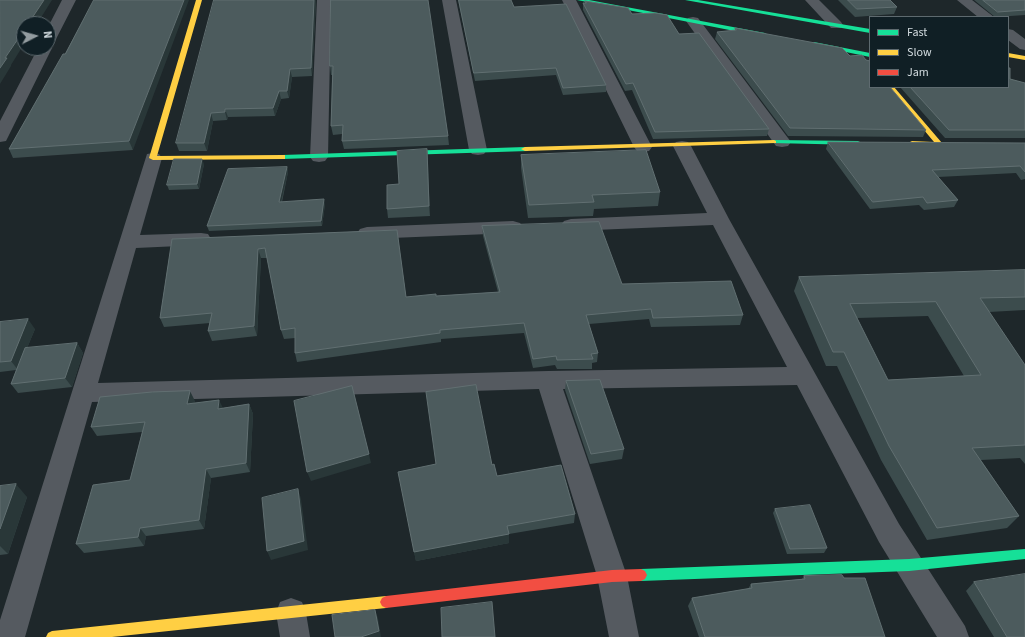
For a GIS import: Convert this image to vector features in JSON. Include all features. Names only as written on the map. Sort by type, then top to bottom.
[{"type":"street","points":[[56,25],[69,0]]},
{"type":"street","points":[[10,637],[199,0]]},
{"type":"street","points":[[319,157],[324,0]]},
{"type":"street","points":[[449,0],[478,150]]},
{"type":"street","points":[[569,0],[643,147]]},
{"type":"street","points":[[580,0],[777,37]]},
{"type":"street","points":[[688,0],[869,31]]},
{"type":"street","points":[[812,0],[836,25]]},
{"type":"street","points":[[964,0],[985,16]]},
{"type":"street","points":[[693,21],[782,142]]},
{"type":"street","points":[[1009,34],[1025,46]]},
{"type":"street","points":[[808,43],[867,57]]},
{"type":"street","points":[[1009,55],[1025,58]]},
{"type":"street","points":[[0,137],[41,56]]},
{"type":"street","points":[[892,88],[948,144],[901,143]]},
{"type":"street","points":[[153,158],[319,157],[478,150],[682,146],[782,142],[869,143]]},
{"type":"street","points":[[682,146],[719,219],[889,533],[954,637]]},
{"type":"street","points":[[551,226],[719,219]]},
{"type":"street","points":[[352,233],[527,227]]},
{"type":"street","points":[[128,242],[216,238]]},
{"type":"street","points":[[83,393],[548,380],[805,376]]},
{"type":"street","points":[[548,380],[612,576],[624,637]]},
{"type":"street","points":[[52,637],[293,625],[612,576],[909,565],[1025,554]]},
{"type":"building","points":[[0,0],[44,0],[33,16],[16,16],[16,42],[0,68]]},
{"type":"building","points":[[94,0],[184,0],[129,141],[9,149],[63,54],[65,54]]},
{"type":"building","points":[[214,0],[314,0],[311,68],[290,69],[287,91],[279,91],[273,108],[225,109],[225,112],[211,113],[204,143],[176,143]]},
{"type":"building","points":[[331,0],[428,0],[448,136],[342,141],[343,125],[331,126],[333,66],[330,66]]},
{"type":"building","points":[[459,0],[511,0],[514,7],[566,4],[606,85],[563,88],[556,68],[474,73]]},
{"type":"building","points":[[848,0],[890,0],[897,7],[857,9]]},
{"type":"building","points":[[983,0],[1025,0],[1025,10],[998,12]]},
{"type":"building","points":[[585,1],[628,8],[632,14],[655,13],[667,15],[679,34],[699,33],[769,129],[655,132],[633,83],[626,84],[583,3],[586,3]]},
{"type":"building","points":[[735,28],[842,48],[850,56],[862,55],[866,60],[869,61],[869,88],[891,88],[926,130],[790,128],[717,32],[736,30]]},
{"type":"building","points":[[1009,68],[1010,79],[1025,83],[1025,130],[949,130],[911,88],[1009,88]]},
{"type":"building","points":[[828,142],[1025,143],[1025,172],[1020,166],[932,170],[958,200],[927,203],[923,197],[873,202]]},
{"type":"building","points":[[427,149],[429,206],[387,209],[387,185],[399,184],[397,151]]},
{"type":"building","points":[[646,150],[660,192],[592,195],[594,202],[529,205],[521,155]]},
{"type":"building","points":[[174,159],[202,159],[197,184],[167,185]]},
{"type":"building","points":[[287,167],[279,202],[324,199],[321,221],[207,226],[228,169]]},
{"type":"building","points":[[599,222],[622,284],[731,281],[743,315],[653,318],[651,309],[586,315],[598,353],[591,354],[593,359],[557,360],[556,356],[533,359],[524,323],[440,330],[440,333],[295,353],[295,328],[281,330],[265,248],[258,249],[254,326],[208,331],[212,313],[160,318],[172,239],[397,230],[406,297],[436,294],[436,296],[500,292],[482,226]]},
{"type":"building","points":[[1025,270],[1025,297],[980,298],[1025,365],[1025,445],[972,448],[1019,516],[937,528],[889,446],[844,352],[833,352],[799,277]],"holes":[[[936,302],[981,375],[888,380],[850,304]]]},
{"type":"building","points":[[28,319],[11,361],[0,362],[0,322]]},
{"type":"building","points":[[77,343],[65,378],[11,384],[25,348]]},
{"type":"building","points":[[600,380],[624,449],[591,454],[566,381]]},
{"type":"building","points":[[476,385],[492,465],[494,464],[497,476],[561,465],[575,514],[507,526],[509,534],[414,552],[398,472],[436,464],[426,392]]},
{"type":"building","points":[[352,386],[369,454],[307,472],[294,401]]},
{"type":"building","points":[[190,391],[187,404],[219,400],[218,409],[249,404],[246,463],[206,469],[199,520],[140,528],[138,537],[76,544],[93,485],[130,480],[145,422],[91,427],[100,397],[152,392]]},
{"type":"building","points":[[16,484],[0,529],[0,486]]},
{"type":"building","points":[[298,489],[304,541],[267,551],[262,498]]},
{"type":"building","points":[[810,505],[827,548],[790,549],[775,509]]},
{"type":"building","points":[[1025,574],[1025,637],[1007,637],[974,582]]},
{"type":"building","points":[[842,575],[844,578],[865,578],[885,637],[705,637],[692,598],[752,588],[751,584],[805,579],[804,576]]},
{"type":"building","points":[[492,602],[495,637],[442,637],[441,608]]},
{"type":"building","points":[[375,610],[379,631],[361,637],[335,637],[332,615]]},
{"type":"traffic: fast","points":[[580,0],[765,35]]},
{"type":"traffic: fast","points":[[688,0],[869,31]]},
{"type":"traffic: fast","points":[[814,44],[869,55]]},
{"type":"traffic: fast","points":[[774,142],[858,143]]},
{"type":"traffic: fast","points":[[282,157],[525,149]]},
{"type":"traffic: fast","points":[[641,575],[909,565],[1025,554]]},
{"type":"traffic: slow","points":[[199,0],[153,158],[282,157]]},
{"type":"traffic: slow","points":[[1009,55],[1025,58]]},
{"type":"traffic: slow","points":[[892,88],[940,144],[912,143]]},
{"type":"traffic: slow","points":[[525,149],[774,142]]},
{"type":"traffic: slow","points":[[52,637],[386,602]]},
{"type":"traffic: jam","points":[[386,602],[612,576],[641,575]]}]
